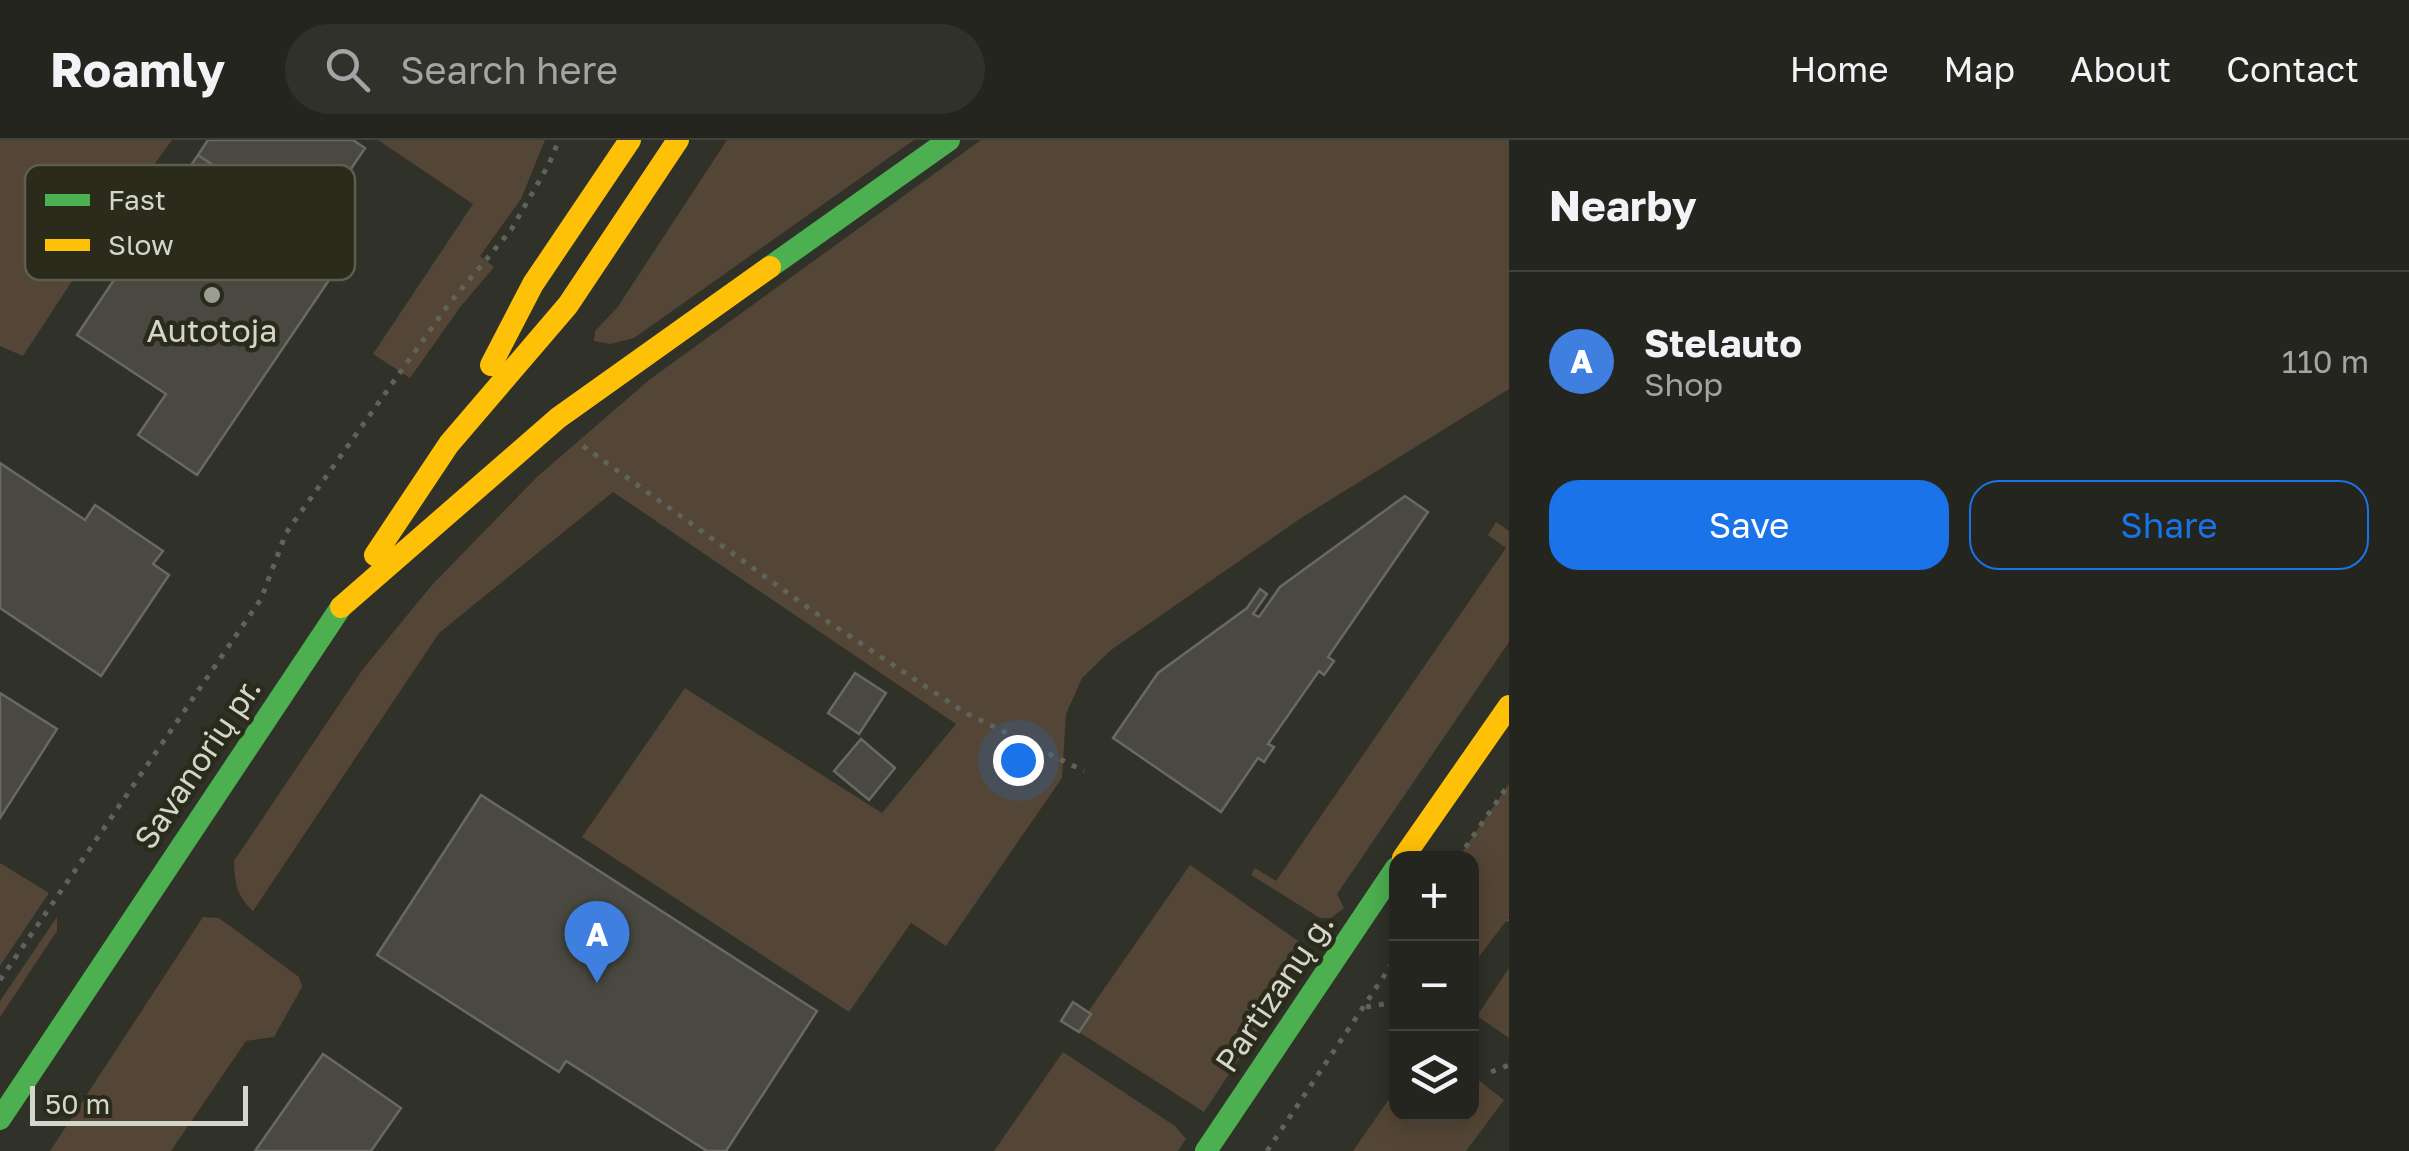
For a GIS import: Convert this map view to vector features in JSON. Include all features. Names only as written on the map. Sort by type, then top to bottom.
[{"type":"main road","name":"Savanorių pr.","points":[[0,1119],[449,444],[533,284],[630,140]]},
{"type":"main road","name":"Savanorių pr.","points":[[449,444],[568,305],[678,140]]},
{"type":"main road","points":[[341,607],[558,418],[948,140]]},
{"type":"main road","points":[[533,284],[566,194]]},
{"type":"main road","points":[[1408,851],[1509,706]]},
{"type":"main road","name":"Partizanų g.","points":[[1206,1151],[1389,878]]},
{"type":"path","points":[[0,980],[261,599],[286,534],[448,306],[511,230],[559,140]]},
{"type":"path","points":[[558,418],[589,454],[824,619],[964,712],[1084,770]]},
{"type":"path","points":[[1463,851],[1509,784]]},
{"type":"path","points":[[1267,1151],[1389,969]]},
{"type":"path","points":[[1366,1007],[1389,1003]]},
{"type":"path","points":[[1490,1072],[1509,1065]]},
{"type":"shaded area","points":[[0,140],[172,140],[154,165],[25,165],[25,280],[73,280],[23,356],[0,346]]},
{"type":"shaded area","points":[[378,140],[545,140],[521,199],[480,256],[494,267],[410,378],[373,354],[473,204]]},
{"type":"shaded area","points":[[727,140],[914,140],[634,338],[610,344],[594,341],[595,331],[617,308]]},
{"type":"shaded area","points":[[981,140],[1509,140],[1509,389],[1301,518],[1111,650],[1082,678],[1066,714],[1062,778],[946,946],[911,923],[849,1012],[582,837],[685,688],[882,813],[956,724],[613,492],[439,633],[253,911],[238,888],[234,861],[363,669],[432,585],[537,477],[649,380]]},
{"type":"shaded area","points":[[1496,522],[1509,531],[1509,642],[1337,894],[1344,908],[1331,918],[1320,918],[1251,875],[1255,868],[1276,881],[1506,548],[1488,535]]},
{"type":"shaded area","points":[[1509,784],[1509,917],[1479,957],[1479,851],[1463,851]]},
{"type":"shaded area","points":[[0,863],[49,893],[0,966]]},
{"type":"shaded area","points":[[1190,865],[1311,950],[1204,1112],[1079,1032],[1088,1012]]},
{"type":"shaded area","points":[[57,917],[57,931],[0,1017],[0,1001]]},
{"type":"shaded area","points":[[203,917],[219,918],[299,977],[302,987],[274,1037],[246,1041],[171,1151],[50,1151]]},
{"type":"shaded area","points":[[1509,968],[1509,1038],[1479,1017]]},
{"type":"shaded area","points":[[1063,1052],[1175,1126],[1186,1139],[1178,1151],[994,1151]]},
{"type":"shaded area","points":[[1479,1080],[1504,1100],[1466,1151],[1353,1151],[1389,1099],[1389,1121],[1479,1121]]},
{"type":"building","points":[[208,140],[353,140],[365,148],[354,165],[213,165],[198,155]]},
{"type":"building","name":"Autotoja","points":[[198,155],[213,165],[191,165]]},
{"type":"building","name":"Autotoja","points":[[114,280],[329,280],[197,475],[138,435],[166,394],[77,335]]},
{"type":"building","points":[[0,463],[85,520],[95,505],[163,551],[153,564],[169,575],[101,676],[0,608]]},
{"type":"building","points":[[1405,496],[1428,512],[1328,657],[1334,661],[1324,675],[1319,671],[1268,744],[1274,747],[1264,762],[1258,758],[1221,812],[1113,738],[1158,673],[1247,608],[1260,589],[1267,594],[1253,614],[1259,617],[1280,587]]},
{"type":"building","points":[[855,673],[886,693],[859,734],[828,713]]},
{"type":"building","points":[[0,693],[57,729],[0,818]]},
{"type":"building","points":[[861,739],[895,768],[869,800],[834,771]]},
{"type":"building","points":[[481,795],[817,1011],[726,1151],[707,1151],[566,1061],[559,1072],[377,955]]},
{"type":"building","points":[[1073,1002],[1091,1014],[1079,1032],[1061,1021]]},
{"type":"building","points":[[323,1054],[401,1108],[371,1151],[255,1151]]},
{"type":"traffic: fast","points":[[770,267],[949,140]]},
{"type":"traffic: fast","points":[[0,1119],[341,607]]},
{"type":"traffic: fast","points":[[1206,1151],[1389,878]]},
{"type":"traffic: slow","points":[[491,365],[533,284],[630,140]]},
{"type":"traffic: slow","points":[[375,555],[449,444],[568,305],[678,140]]},
{"type":"traffic: slow","points":[[341,607],[558,418],[770,267]]},
{"type":"traffic: slow","points":[[1408,851],[1509,706]]},
{"type":"place","name":"Autotoja","points":[[212,295]]},
{"type":"place","name":"Stelauto","points":[[597,983]]}]
